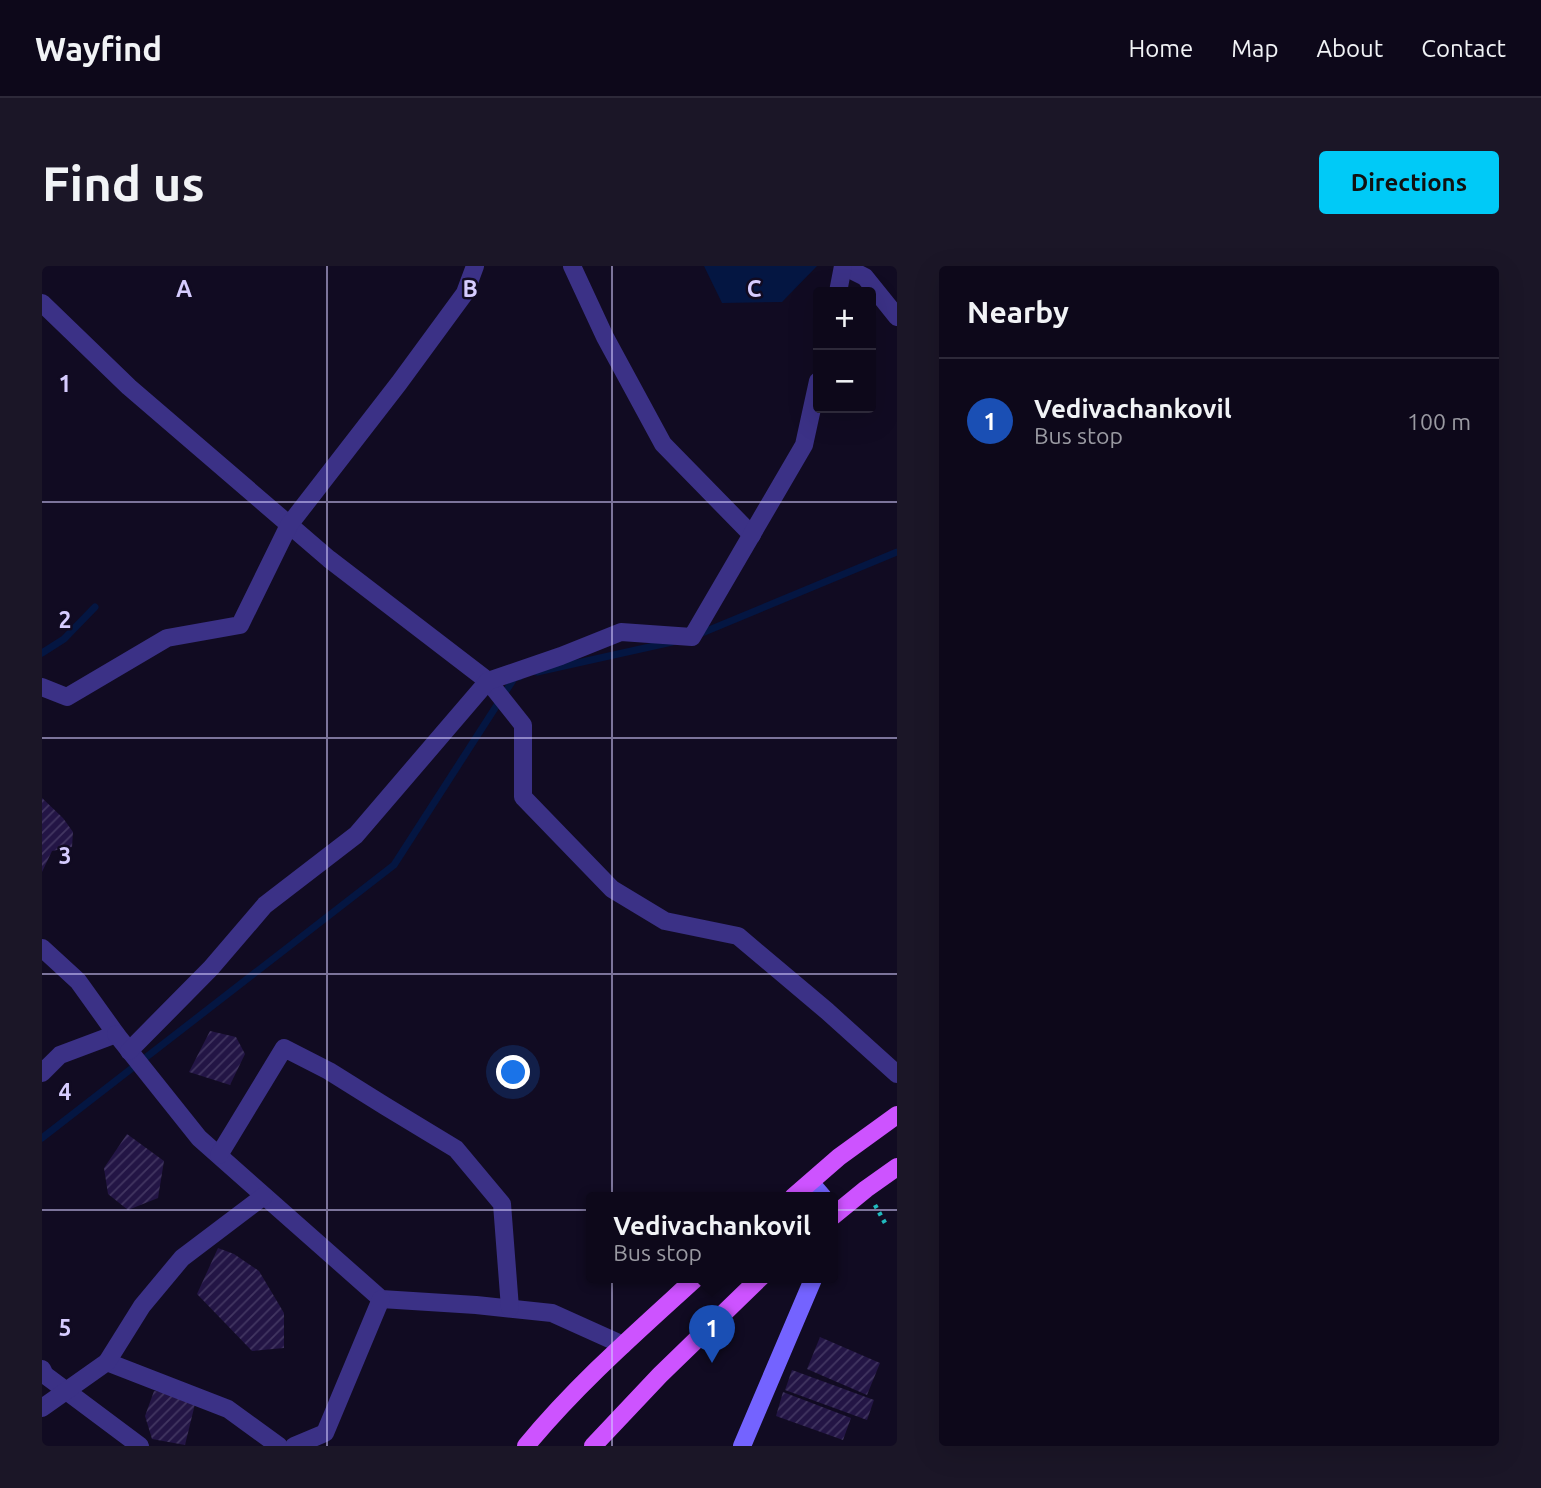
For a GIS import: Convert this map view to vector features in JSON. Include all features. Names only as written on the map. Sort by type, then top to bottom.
[{"type":"main road","points":[[817,1190],[839,1157],[897,1115]]},
{"type":"main road","points":[[838,1214],[897,1167]]},
{"type":"main road","points":[[526,1446],[551,1415],[690,1283]]},
{"type":"main road","points":[[593,1446],[660,1375],[755,1283]]},
{"type":"main road","points":[[742,1446],[811,1283]]},
{"type":"street","points":[[42,687],[67,697],[167,638],[240,625],[289,525],[465,293],[475,266]]},
{"type":"street","points":[[572,266],[605,337],[663,444],[752,535]]},
{"type":"street","points":[[839,287],[843,266],[864,277],[897,317]]},
{"type":"street","points":[[42,303],[129,387],[328,559],[490,683],[523,725],[523,797],[612,889],[666,921],[738,936],[897,1074]]},
{"type":"street","points":[[129,1051],[211,968],[265,905],[356,835],[490,683],[621,632],[692,637],[804,445],[813,404]]},
{"type":"street","points":[[42,948],[78,981],[129,1051],[199,1138],[381,1299],[552,1313],[622,1345]]},
{"type":"street","points":[[42,1073],[60,1055],[116,1034]]},
{"type":"street","points":[[219,1155],[284,1048],[329,1071],[456,1149],[502,1204],[510,1308]]},
{"type":"street","points":[[42,1408],[107,1362],[142,1306],[182,1258],[264,1196]]},
{"type":"street","points":[[294,1446],[325,1433],[381,1299]]},
{"type":"street","points":[[107,1362],[228,1409],[279,1446]]},
{"type":"street","points":[[42,1369],[140,1446]]},
{"type":"water","points":[[704,266],[817,266],[782,302],[722,303]]},
{"type":"building","points":[[42,798],[73,832],[72,847],[52,851],[42,872]]},
{"type":"building","points":[[210,1031],[236,1037],[245,1054],[230,1085],[189,1072]]},
{"type":"building","points":[[127,1134],[164,1161],[158,1198],[128,1210],[108,1194],[104,1168]]},
{"type":"building","points":[[218,1248],[234,1254],[259,1271],[284,1313],[284,1348],[252,1351],[197,1294]]},
{"type":"building","points":[[820,1337],[880,1363],[867,1395],[807,1369]]},
{"type":"building","points":[[792,1370],[874,1400],[867,1420],[785,1390]]},
{"type":"building","points":[[154,1391],[175,1394],[195,1404],[185,1445],[152,1439],[145,1416]]},
{"type":"building","points":[[783,1392],[851,1418],[843,1440],[776,1416]]},
{"type":"waterway","points":[[697,635],[897,552]]},
{"type":"waterway","points":[[42,653],[64,639],[95,607]]},
{"type":"waterway","points":[[537,672],[672,642]]},
{"type":"waterway","points":[[42,1138],[394,865],[515,677],[519,677]]},
{"type":"place","name":"Vedivachankovil","points":[[712,1363]]}]
